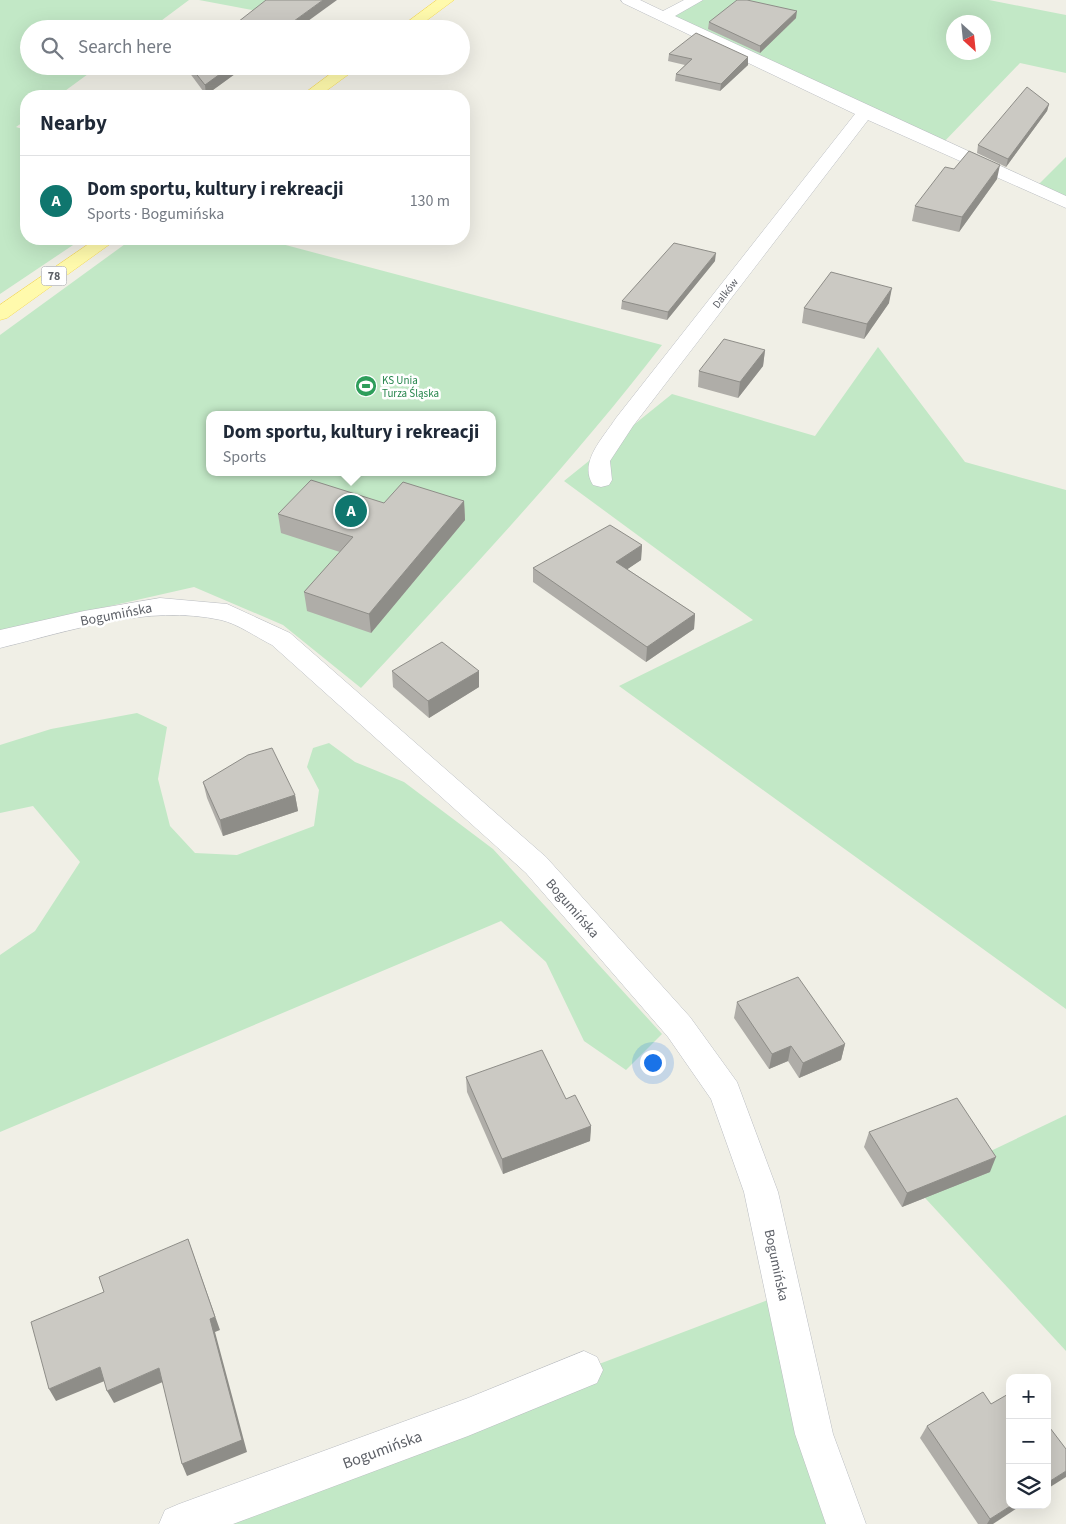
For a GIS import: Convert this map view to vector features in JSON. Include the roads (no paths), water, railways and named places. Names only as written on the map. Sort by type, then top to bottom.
[{"type":"main road","points":[[418,20],[447,0]]},
{"type":"main road","points":[[318,90],[339,75]]},
{"type":"main road","name":"78","points":[[0,314],[99,245]]},
{"type":"street","points":[[628,0],[866,112],[1066,202]]},
{"type":"street","points":[[664,16],[696,0]]},
{"type":"street","name":"Dalków","points":[[601,480],[599,461],[624,423],[866,112]]},
{"type":"street","name":"Bogumińska","points":[[0,639],[84,619],[160,606],[227,612],[281,639],[352,699],[536,865],[679,1027],[725,1092],[762,1192],[814,1434],[846,1524]]},
{"type":"street","name":"Bogumińska","points":[[179,1524],[468,1417],[584,1370]]},
{"type":"place","name":"KS Unia Turza Śląska","points":[[366,386]]},
{"type":"place","name":"Dom sportu, kultury i rekreacji","points":[[351,511]]}]
